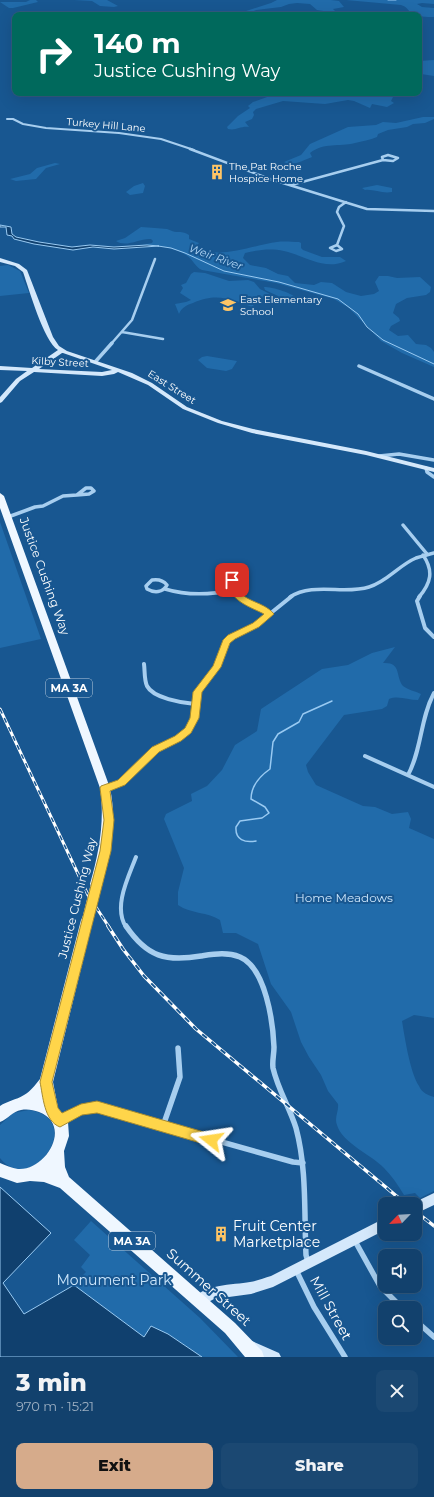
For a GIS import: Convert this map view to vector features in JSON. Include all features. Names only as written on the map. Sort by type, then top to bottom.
[{"type":"main road","points":[[0,260],[17,265],[25,271],[50,338],[62,350],[16,382],[0,401]]},
{"type":"main road","name":"East Street","points":[[62,350],[118,369],[145,382],[186,408],[213,420],[252,431],[379,456],[434,470]]},
{"type":"main road","name":"Kilby Street","points":[[0,368],[104,374],[114,372],[118,369]]},
{"type":"main road","name":"Justice Cushing Way","points":[[0,496],[105,788],[108,810],[108,834],[105,851],[86,920],[46,1082],[37,1094],[26,1102]]},
{"type":"main road","name":"Justice Cushing Way","points":[[46,1082],[56,1116]]},
{"type":"main road","points":[[26,1102],[39,1104],[56,1116]]},
{"type":"main road","name":"MA 3A","points":[[2,1112],[15,1105],[26,1102]]},
{"type":"main road","name":"MA 3A","points":[[56,1116],[62,1128],[62,1141],[58,1153]]},
{"type":"main road","points":[[31,1174],[43,1167],[58,1153]]},
{"type":"main road","name":"Summer Street","points":[[58,1153],[57,1163],[64,1182]]},
{"type":"main road","name":"MA 3A","points":[[0,1170],[12,1175],[31,1174]]},
{"type":"main road","name":"Summer Street","points":[[31,1174],[44,1175],[64,1182],[199,1301],[252,1351]]},
{"type":"main road","points":[[422,1205],[434,1199]]},
{"type":"main road","points":[[199,1301],[216,1292],[244,1290],[263,1285],[296,1270],[378,1227]]},
{"type":"main road","points":[[252,1351],[275,1357]]},
{"type":"street","name":"Turkey Hill Lane","points":[[7,119],[12,119],[23,124],[55,129],[119,133],[161,139],[198,151],[247,171],[373,210],[404,208],[434,211]]},
{"type":"street","points":[[290,185],[383,160],[393,161],[398,158],[394,155],[387,155],[382,157],[383,160]]},
{"type":"street","points":[[337,245],[344,226],[337,212],[346,202]]},
{"type":"street","points":[[96,361],[122,332],[133,317],[155,259]]},
{"type":"street","points":[[122,332],[162,339]]},
{"type":"street","points":[[359,366],[434,399]]},
{"type":"street","points":[[379,456],[384,454],[395,454],[434,460]]},
{"type":"street","points":[[426,468],[426,472],[434,477]]},
{"type":"street","points":[[8,517],[35,507],[44,506],[62,497],[76,494]]},
{"type":"street","points":[[403,524],[425,555],[430,565],[432,576],[429,585],[417,601],[425,628],[434,637]]},
{"type":"street","points":[[105,788],[122,782],[155,750],[186,733],[194,720],[197,692],[217,667],[226,642],[232,637],[256,625],[286,599],[303,592],[329,588],[361,589],[374,586],[410,561],[434,553]]},
{"type":"street","points":[[236,570],[232,580],[233,590],[242,599],[270,614]]},
{"type":"street","points":[[165,589],[166,584],[162,580],[154,579],[146,584],[146,587],[151,592],[159,592],[165,589],[192,594],[233,590]]},
{"type":"street","points":[[144,664],[146,681],[152,692],[184,703],[195,704]]},
{"type":"street","points":[[408,775],[415,762],[424,711],[434,693]]},
{"type":"street","points":[[365,756],[434,787]]},
{"type":"street","points":[[136,857],[123,899],[121,915],[131,933],[146,950],[158,956],[174,960],[193,959],[220,953],[236,955],[249,963],[258,974],[264,987],[273,1041],[274,1072],[293,1119],[303,1163],[306,1255],[309,1263]]},
{"type":"street","points":[[163,1126],[180,1077],[178,1048]]},
{"type":"street","points":[[56,1116],[97,1107],[293,1162],[303,1163]]},
{"type":"street","points":[[354,1239],[380,1286],[395,1301]]},
{"type":"street","name":"Mill Street","points":[[296,1270],[314,1307],[345,1357]]},
{"type":"street","points":[[422,1326],[434,1337]]},
{"type":"green space","points":[[36,0],[38,2],[9,8],[0,2],[26,2]]},
{"type":"green space","points":[[74,0],[107,0],[118,6],[100,6],[92,1]]},
{"type":"green space","points":[[277,0],[331,0],[339,1],[344,7],[333,9],[336,12],[330,12],[317,10],[310,4],[297,3],[252,12],[243,12]]},
{"type":"green space","points":[[346,0],[434,0],[434,4],[417,4],[422,7],[434,8],[434,17],[422,16],[422,12],[410,12],[406,7],[401,5]]},
{"type":"green space","points":[[434,60],[434,76],[422,74],[422,61]]},
{"type":"green space","points":[[270,96],[391,96],[393,97],[391,101],[394,103],[387,107],[372,104],[370,108],[348,100],[325,104],[283,101],[256,109],[253,112],[254,115],[252,119],[245,122],[249,127],[228,129],[227,127],[238,116],[250,108],[248,106],[253,102]]},
{"type":"green space","points":[[423,117],[434,117],[434,119],[425,123],[413,124],[407,127],[388,130],[369,140],[321,147],[310,153],[312,157],[291,164],[284,162],[301,155],[310,144],[348,127],[376,125],[383,122],[396,123]]},
{"type":"green space","points":[[55,163],[60,164],[46,168],[36,179],[16,181],[10,179],[30,174],[37,168]]},
{"type":"green space","points":[[143,183],[145,186],[143,193],[130,195],[126,192],[134,186]]},
{"type":"green space","points":[[377,185],[392,188],[392,192],[365,190],[362,188]]},
{"type":"green space","points":[[141,227],[167,229],[174,232],[184,233],[189,235],[189,239],[199,243],[196,247],[197,248],[216,253],[237,251],[277,242],[299,242],[301,243],[301,248],[303,250],[322,257],[340,257],[346,261],[338,264],[323,264],[292,253],[274,250],[259,250],[245,253],[243,258],[250,265],[266,268],[278,274],[288,276],[295,283],[314,285],[321,282],[332,283],[346,292],[361,296],[374,294],[379,291],[375,282],[379,276],[397,278],[420,277],[431,287],[430,292],[426,295],[407,298],[396,304],[393,313],[399,318],[400,321],[391,326],[389,330],[398,336],[408,335],[416,344],[426,345],[431,348],[434,352],[434,367],[402,353],[381,341],[349,308],[334,299],[276,283],[202,270],[180,252],[156,246],[137,246],[152,243],[153,241],[151,239],[124,244],[116,241],[125,238]]},
{"type":"green space","points":[[8,265],[20,271],[29,293],[0,296],[0,266]]},
{"type":"green space","points":[[194,272],[205,273],[229,281],[248,280],[254,282],[260,289],[272,295],[253,302],[255,308],[225,298],[210,298],[183,308],[179,314],[175,304],[191,300],[180,293],[183,288],[181,285],[186,283],[191,274]]},
{"type":"green space","points":[[264,287],[277,289],[288,293],[296,297],[298,300],[280,305],[278,296],[265,290]]},
{"type":"green space","points":[[207,356],[237,361],[232,369],[226,371],[207,368],[198,360]]},
{"type":"green space","points":[[0,522],[41,639],[0,648]]},
{"type":"green space","name":"Home Meadows","points":[[395,647],[383,663],[389,663],[396,667],[403,686],[421,694],[418,700],[392,698],[389,699],[387,706],[382,709],[344,715],[306,765],[308,772],[316,785],[363,806],[375,807],[392,814],[408,812],[411,819],[409,828],[434,839],[434,1018],[414,1015],[402,1021],[408,1055],[416,1080],[423,1092],[434,1097],[434,1191],[422,1197],[419,1197],[415,1193],[404,1195],[390,1174],[379,1163],[351,1143],[340,1131],[336,1120],[338,1104],[328,1091],[321,1075],[301,1042],[291,1012],[271,984],[258,944],[236,933],[223,933],[220,920],[215,917],[188,910],[178,905],[178,892],[184,868],[164,819],[166,814],[192,801],[191,794],[207,786],[222,770],[235,745],[257,731],[261,709],[322,669],[348,665],[372,653]]},
{"type":"green space","points":[[29,1110],[46,1116],[54,1127],[54,1140],[48,1152],[38,1163],[25,1169],[12,1168],[0,1158],[0,1125],[13,1113]]},
{"type":"green space","name":"Monument Park","points":[[91,1221],[200,1318],[238,1357],[202,1357],[168,1334],[144,1337],[73,1285],[86,1272],[81,1267],[90,1255],[74,1240]]},
{"type":"shaded area","points":[[0,225],[11,227],[12,234],[16,237],[72,247],[90,245],[114,247],[147,245],[159,246],[114,249],[93,247],[73,250],[34,244],[14,239],[12,236],[7,235],[6,227],[0,227]]},
{"type":"shaded area","points":[[0,1187],[51,1233],[3,1283],[24,1314],[74,1285],[144,1337],[151,1326],[168,1334],[202,1357],[0,1357]]},
{"type":"waterway","points":[[388,0],[396,0]]},
{"type":"waterway","name":"Weir River","points":[[158,246],[171,248],[185,253],[224,271],[279,282],[338,299],[358,314],[367,327],[383,340],[434,364]]},
{"type":"waterway","points":[[256,841],[245,841],[239,838],[236,827],[240,821],[262,818],[269,813],[265,807],[251,799],[251,794],[257,782],[270,769],[273,742],[278,734],[299,722],[303,714],[332,701]]},
{"type":"railway","points":[[0,709],[88,895],[109,927]]},
{"type":"railway","points":[[108,926],[123,949],[144,976],[196,1029],[398,1197]]},
{"type":"railway","points":[[422,1217],[434,1226]]},
{"type":"place","name":"The Pat Roche Hospice Home","points":[[217,172]]},
{"type":"place","name":"East Elementary School","points":[[228,305]]},
{"type":"place","name":"Fruit Center Marketplace","points":[[221,1234]]},
{"type":"route","points":[[211,1140],[101,1107],[91,1107],[81,1110],[60,1121],[52,1111],[46,1082],[80,944],[105,851],[109,820],[105,788],[116,786],[122,782],[155,750],[186,733],[195,718],[196,694],[202,684],[217,667],[226,642],[232,637],[256,625],[270,614],[244,601],[238,596],[232,588],[232,580]]}]
